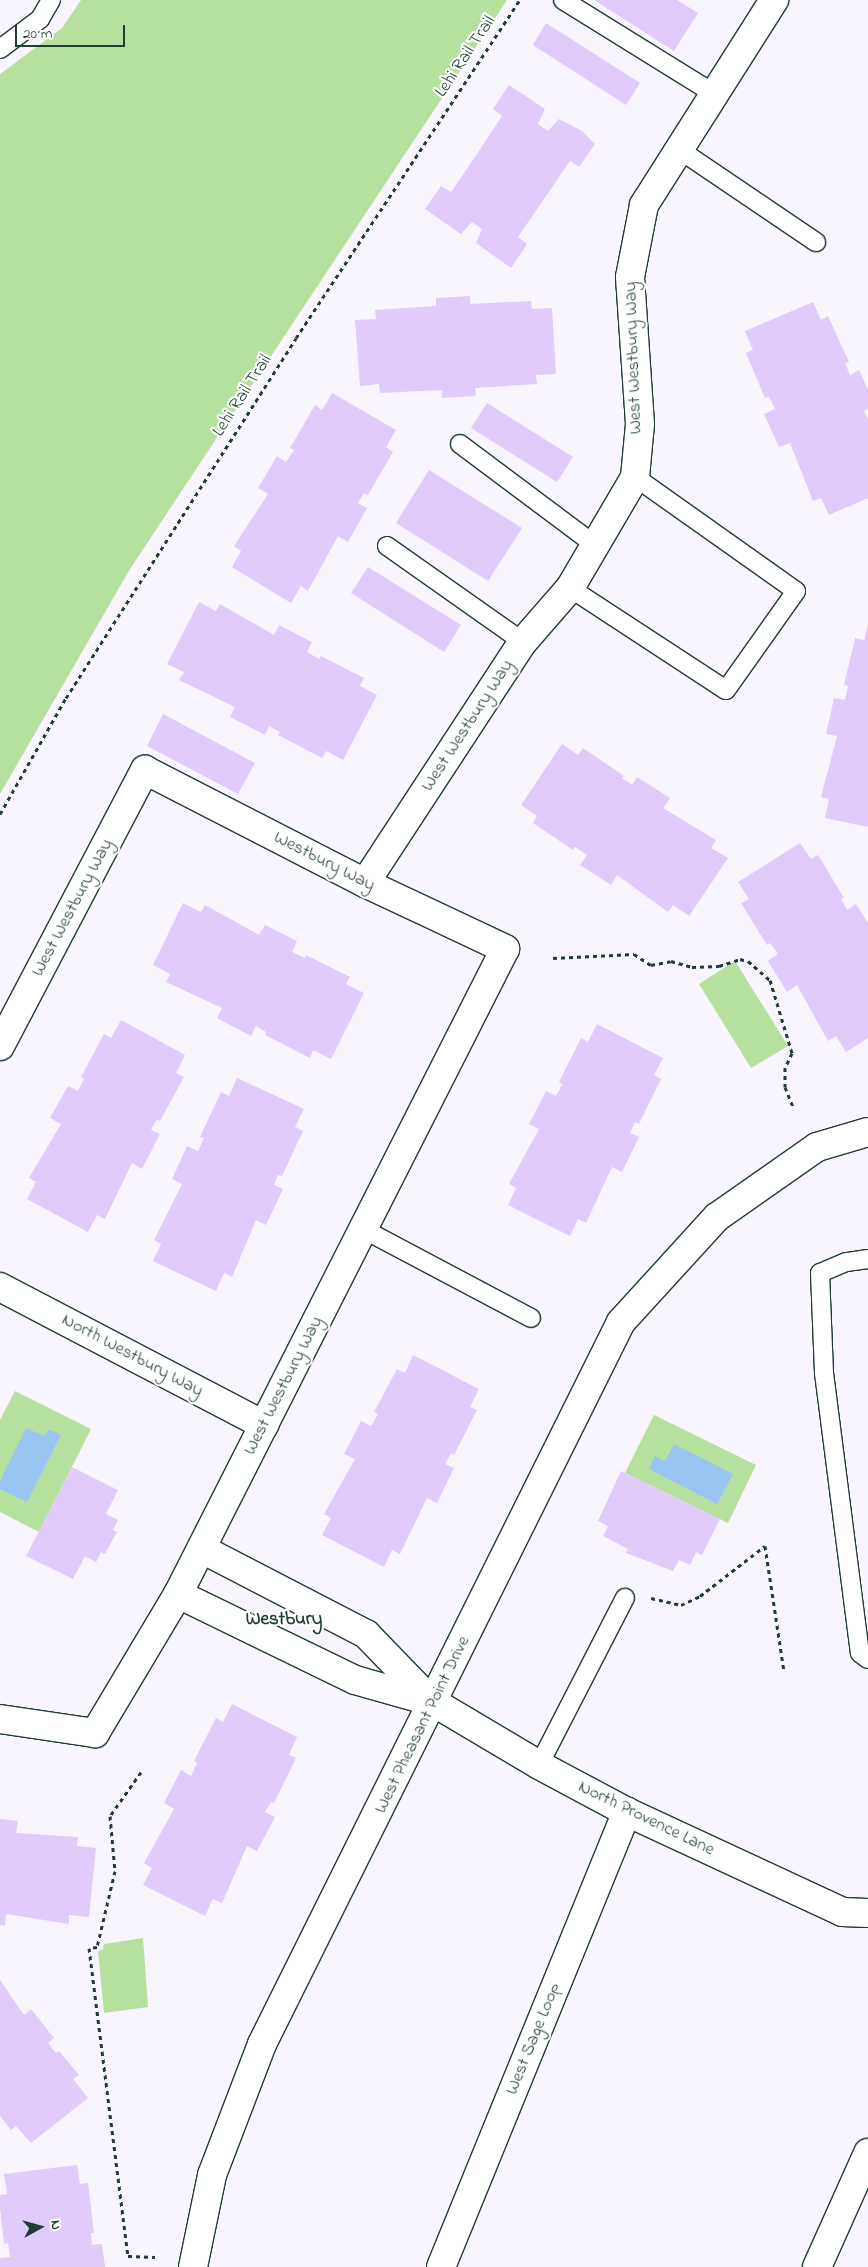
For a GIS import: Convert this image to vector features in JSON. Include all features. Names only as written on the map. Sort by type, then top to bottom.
[{"type":"street","name":"West Westbury Way","points":[[365,883],[523,642],[570,588],[635,477],[640,424],[630,277],[644,205],[677,148],[774,0]]},
{"type":"street","name":"West Westbury Way","points":[[0,1046],[146,770]]},
{"type":"street","name":"Westbury Way","points":[[146,770],[365,883],[505,949]]},
{"type":"street","name":"West Westbury Way","points":[[0,1719],[95,1733],[178,1594],[202,1549],[505,949]]},
{"type":"street","name":"West Pheasant Point Drive","points":[[193,2267],[212,2175],[262,2044],[621,1322],[717,1217],[817,1147],[868,1132]]},
{"type":"street","name":"North Westbury Way","points":[[0,1287],[264,1425]]},
{"type":"street","points":[[202,1549],[366,1634],[432,1702]]},
{"type":"street","points":[[178,1594],[355,1680],[432,1702]]},
{"type":"street","name":"North Provence Lane","points":[[432,1702],[539,1765],[627,1812],[842,1912],[868,1913]]},
{"type":"street","name":"West Sage Loop","points":[[441,2267],[627,1812]]},
{"type":"street","points":[[817,2267],[868,2152]]},
{"type":"lane","points":[[0,49],[40,19],[51,0]]},
{"type":"lane","points":[[563,0],[713,94]]},
{"type":"lane","points":[[677,148],[816,242]]},
{"type":"lane","points":[[460,444],[595,545]]},
{"type":"lane","points":[[570,588],[726,690],[796,592],[635,477]]},
{"type":"lane","points":[[387,546],[523,642]]},
{"type":"lane","points":[[363,1229],[531,1318]]},
{"type":"lane","points":[[868,1259],[846,1262],[820,1273],[824,1373],[860,1653],[868,1659]]},
{"type":"lane","points":[[539,1765],[625,1598]]},
{"type":"path","name":"Lehi Rail Trail","points":[[0,814],[66,698],[285,355],[520,0]]},
{"type":"path","points":[[553,958],[634,954],[651,965],[671,961],[692,967],[719,966],[740,959],[748,961],[770,980],[792,1053],[785,1068],[785,1087],[794,1109]]},
{"type":"path","points":[[650,1598],[681,1605],[700,1596],[765,1546],[784,1671]]},
{"type":"path","points":[[141,1772],[110,1816],[115,1871],[98,1947],[89,1948],[128,2256],[155,2257]]},
{"type":"green space","points":[[81,0],[507,0],[130,569],[0,794],[0,74],[62,28]]},
{"type":"green space","points":[[735,961],[788,1046],[751,1068],[699,984]]},
{"type":"green space","points":[[15,1391],[91,1429],[39,1532],[0,1512],[0,1420]]},
{"type":"green space","points":[[654,1415],[756,1465],[728,1523],[625,1473]]},
{"type":"green space","points":[[143,1938],[148,2007],[104,2013],[98,1951],[103,1949],[104,1944]]},
{"type":"water","points":[[26,1428],[44,1436],[49,1429],[61,1435],[27,1502],[0,1489],[0,1481]]},
{"type":"water","points":[[674,1444],[733,1474],[717,1504],[649,1469],[655,1456],[665,1461]]},
{"type":"building","points":[[594,0],[677,0],[698,13],[674,51]]},
{"type":"building","points":[[546,23],[640,83],[626,105],[533,45]]},
{"type":"building","points":[[509,85],[545,109],[538,124],[548,131],[559,119],[582,131],[595,144],[579,167],[570,161],[518,237],[527,244],[511,268],[476,243],[482,229],[472,222],[461,234],[425,209],[441,186],[451,192],[477,154],[502,116],[493,109]]},
{"type":"building","points":[[470,296],[470,304],[531,301],[532,309],[552,308],[556,374],[536,375],[537,384],[475,388],[476,396],[442,398],[442,390],[380,393],[379,384],[360,386],[355,320],[376,319],[375,310],[436,306],[436,298]]},
{"type":"building","points":[[813,302],[821,320],[828,316],[849,362],[845,363],[850,375],[859,370],[868,390],[868,409],[864,411],[868,419],[868,498],[829,515],[821,498],[813,501],[790,443],[779,447],[764,414],[775,409],[769,396],[765,398],[746,353],[753,350],[745,331]]},
{"type":"building","points":[[332,393],[396,430],[386,447],[393,452],[368,495],[364,493],[358,503],[367,508],[348,542],[338,536],[308,591],[301,586],[291,603],[232,567],[241,551],[234,546],[268,494],[258,488],[277,456],[286,462],[294,450],[290,448],[315,405],[322,410]]},
{"type":"building","points":[[487,403],[573,457],[557,482],[471,428]]},
{"type":"building","points":[[429,470],[522,528],[488,581],[396,523]]},
{"type":"building","points":[[368,567],[461,625],[444,652],[351,593]]},
{"type":"building","points":[[199,602],[216,611],[220,604],[274,635],[279,625],[312,642],[307,652],[319,659],[321,656],[364,678],[360,686],[377,695],[343,760],[326,751],[322,758],[278,735],[280,732],[269,726],[265,735],[230,717],[235,707],[179,680],[184,672],[167,664]]},
{"type":"building","points":[[868,624],[868,827],[825,818],[829,799],[821,797],[837,736],[826,734],[834,698],[845,700],[848,686],[844,685],[855,638],[864,640]]},
{"type":"building","points":[[163,714],[255,763],[238,794],[147,746]]},
{"type":"building","points":[[562,744],[578,755],[583,748],[624,776],[622,778],[632,785],[637,777],[670,798],[663,808],[716,840],[711,848],[728,858],[689,916],[673,905],[668,912],[617,875],[611,885],[580,865],[587,855],[575,847],[573,850],[533,823],[537,816],[521,805]]},
{"type":"building","points":[[800,843],[811,859],[818,855],[844,898],[841,899],[847,910],[856,904],[868,923],[868,1038],[846,1052],[836,1036],[828,1041],[797,985],[787,992],[768,961],[778,954],[770,943],[767,945],[741,903],[749,899],[738,882]]},
{"type":"building","points":[[183,903],[201,912],[205,905],[259,935],[265,925],[297,941],[292,952],[305,958],[306,955],[350,977],[346,984],[364,993],[331,1059],[313,1050],[310,1058],[265,1035],[266,1032],[256,1026],[251,1036],[217,1018],[222,1008],[166,982],[170,974],[153,965]]},
{"type":"building","points":[[121,1020],[185,1055],[176,1073],[184,1077],[160,1121],[157,1119],[151,1130],[160,1134],[142,1169],[132,1163],[105,1219],[97,1215],[88,1232],[27,1199],[36,1182],[29,1178],[61,1124],[50,1118],[68,1086],[78,1091],[84,1079],[81,1077],[104,1034],[111,1038]]},
{"type":"building","points":[[597,1024],[663,1058],[654,1075],[661,1079],[639,1124],[635,1122],[630,1133],[639,1137],[622,1172],[612,1167],[586,1223],[578,1219],[570,1236],[508,1205],[516,1188],[509,1184],[539,1129],[529,1124],[546,1091],[556,1096],[562,1084],[559,1082],[581,1038],[588,1042]]},
{"type":"building","points":[[237,1078],[304,1109],[295,1127],[303,1131],[282,1176],[278,1175],[274,1185],[283,1189],[266,1225],[256,1220],[232,1277],[224,1273],[216,1291],[153,1261],[161,1244],[154,1240],[182,1184],[172,1179],[187,1146],[198,1151],[204,1138],[200,1137],[221,1092],[229,1096]]},
{"type":"building","points":[[413,1355],[479,1389],[470,1407],[477,1410],[454,1455],[451,1453],[445,1464],[454,1468],[437,1503],[427,1498],[400,1554],[392,1550],[384,1567],[322,1535],[331,1518],[324,1514],[355,1459],[344,1454],[361,1421],[371,1426],[378,1414],[374,1412],[397,1369],[405,1373]]},
{"type":"building","points":[[72,1467],[118,1490],[106,1514],[118,1520],[113,1530],[117,1532],[105,1554],[101,1552],[96,1562],[85,1556],[73,1579],[26,1556]]},
{"type":"building","points":[[621,1471],[720,1519],[702,1555],[696,1552],[690,1565],[679,1560],[673,1571],[626,1553],[628,1549],[603,1536],[608,1526],[598,1521]]},
{"type":"building","points":[[232,1704],[297,1737],[289,1755],[296,1758],[274,1803],[271,1802],[265,1812],[275,1817],[257,1851],[247,1846],[222,1903],[213,1899],[205,1916],[143,1885],[152,1868],[144,1863],[174,1809],[164,1803],[181,1770],[191,1776],[197,1763],[194,1761],[216,1718],[223,1722]]},
{"type":"building","points":[[0,1819],[18,1821],[16,1833],[78,1837],[77,1846],[96,1848],[89,1917],[69,1915],[69,1924],[6,1914],[5,1926],[0,1925]]},
{"type":"building","points":[[0,1980],[24,2015],[31,2009],[54,2038],[48,2043],[56,2053],[59,2051],[79,2075],[73,2079],[88,2098],[31,2143],[16,2126],[11,2130],[0,2116]]},
{"type":"building","points":[[77,2165],[80,2184],[88,2183],[94,2233],[91,2233],[92,2245],[102,2244],[105,2267],[0,2267],[0,2258],[10,2257],[8,2243],[4,2244],[0,2208],[0,2195],[7,2194],[4,2174]]},
{"type":"district","name":"Westbury","points":[[284,1620]]}]
